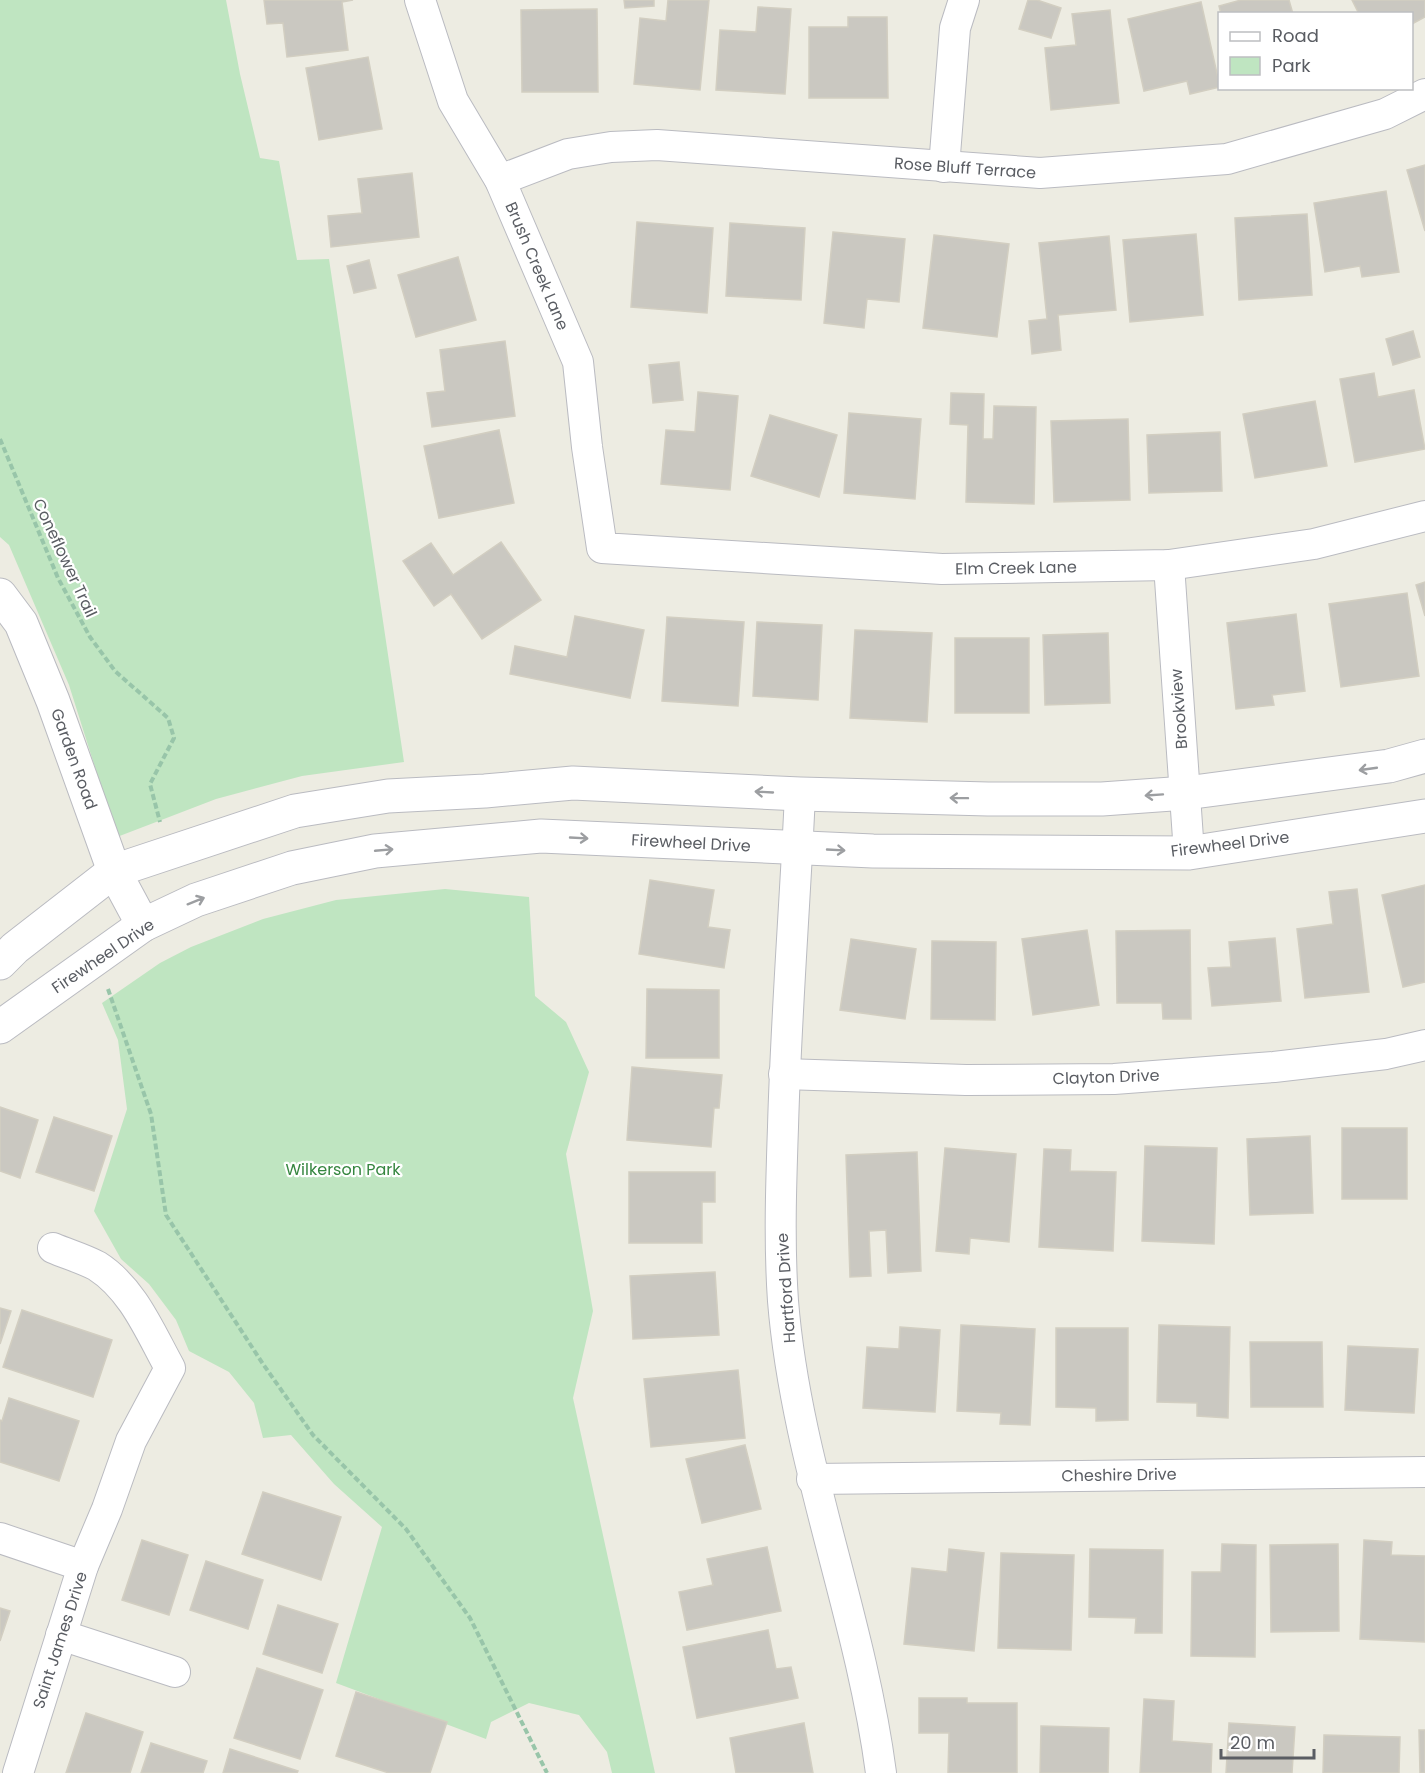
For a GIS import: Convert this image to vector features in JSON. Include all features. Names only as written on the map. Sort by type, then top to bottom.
[{"type":"street","name":"Brush Creek Lane","points":[[420,0],[453,101],[500,180],[578,363],[587,447],[602,548]]},
{"type":"street","points":[[944,167],[955,28],[964,0]]},
{"type":"street","name":"Rose Bluff Terrace","points":[[500,180],[568,154],[611,147],[657,145],[1040,173],[1227,159],[1385,114],[1425,94]]},
{"type":"street","name":"Elm Creek Lane","points":[[602,548],[942,569],[1169,565],[1314,544],[1425,516]]},
{"type":"street","name":"Brookview","points":[[1169,565],[1189,853]]},
{"type":"street","name":"Garden Road","points":[[0,595],[21,623],[53,701],[114,871],[143,925]]},
{"type":"street","points":[[0,963],[15,948],[114,871],[295,811],[388,796],[485,791],[573,783],[800,794],[1102,799],[1186,793],[1389,766],[1425,756]]},
{"type":"street","name":"Hartford Drive","points":[[800,794],[784,1074],[781,1198],[783,1301],[795,1391],[812,1479],[842,1586],[877,1743],[881,1773]]},
{"type":"street","name":"Firewheel Drive","points":[[0,1027],[143,925],[196,900],[292,868],[375,851],[542,836],[873,851],[1189,853],[1425,816]]},
{"type":"street","name":"Clayton Drive","points":[[784,1074],[966,1080],[1114,1079],[1285,1066],[1386,1054],[1425,1045]]},
{"type":"street","name":"Saint James Drive","points":[[18,1773],[83,1566],[107,1509],[131,1442],[170,1368],[121,1285],[96,1266],[53,1248]]},
{"type":"street","name":"Cheshire Drive","points":[[812,1479],[1425,1472]]},
{"type":"street","points":[[0,1538],[83,1566]]},
{"type":"street","points":[[61,1635],[175,1672]]},
{"type":"path","name":"Coneflower Trail","points":[[0,439],[58,578],[90,637],[115,671],[168,718],[174,738],[150,784],[162,829]]},
{"type":"path","points":[[106,984],[151,1114],[166,1215],[263,1364],[313,1435],[406,1529],[470,1618],[547,1773]]},
{"type":"green space","points":[[0,0],[226,0],[240,74],[260,158],[279,161],[297,260],[329,259],[404,762],[302,776],[216,799],[117,837],[69,685],[9,545],[0,537]]},
{"type":"green space","name":"Wilkerson Park","points":[[445,889],[529,897],[535,996],[566,1022],[589,1072],[566,1154],[593,1311],[573,1398],[655,1773],[612,1773],[607,1752],[579,1715],[529,1703],[491,1722],[486,1739],[336,1683],[382,1527],[334,1484],[291,1435],[263,1438],[254,1403],[229,1372],[189,1351],[176,1320],[149,1284],[121,1259],[94,1211],[127,1109],[118,1040],[102,1003],[160,963],[191,947],[263,919],[336,900]]},
{"type":"building","points":[[264,0],[353,0],[342,2],[348,50],[287,57],[283,23],[267,24]]},
{"type":"building","points":[[624,0],[654,0],[654,6],[625,8]]},
{"type":"building","points":[[668,0],[709,0],[700,90],[634,84],[640,18],[666,21]]},
{"type":"building","points":[[1028,0],[1037,0],[1061,8],[1051,38],[1019,29]]},
{"type":"building","points":[[1241,0],[1289,0],[1292,12],[1220,12],[1219,6]]},
{"type":"building","points":[[1352,0],[1425,0],[1425,17],[1413,23],[1413,12],[1358,12]]},
{"type":"building","points":[[1201,2],[1218,78],[1218,87],[1190,94],[1187,81],[1144,91],[1128,19]]},
{"type":"building","points":[[758,7],[791,9],[785,94],[716,90],[720,30],[756,32]]},
{"type":"building","points":[[597,9],[598,92],[522,92],[521,10]]},
{"type":"building","points":[[1110,10],[1119,103],[1051,110],[1045,48],[1076,45],[1072,14]]},
{"type":"building","points":[[848,17],[887,17],[888,98],[809,98],[809,27],[848,27]]},
{"type":"building","points":[[368,57],[382,129],[319,140],[306,68]]},
{"type":"building","points":[[1425,165],[1425,231],[1407,170]]},
{"type":"building","points":[[412,173],[419,237],[331,247],[328,216],[362,213],[358,179]]},
{"type":"building","points":[[1386,191],[1399,272],[1362,277],[1360,266],[1325,272],[1314,203]]},
{"type":"building","points":[[1307,214],[1312,295],[1239,300],[1235,218]]},
{"type":"building","points":[[637,222],[713,228],[707,313],[631,307]]},
{"type":"building","points":[[730,223],[805,228],[801,300],[726,296]]},
{"type":"building","points":[[833,232],[905,239],[899,302],[867,299],[864,328],[824,323]]},
{"type":"building","points":[[1196,234],[1203,315],[1130,322],[1123,240]]},
{"type":"building","points":[[934,235],[1009,244],[997,337],[923,328]]},
{"type":"building","points":[[1109,236],[1116,310],[1058,315],[1061,350],[1032,354],[1029,321],[1047,319],[1039,243]]},
{"type":"building","points":[[458,257],[476,320],[416,337],[398,275]]},
{"type":"building","points":[[369,260],[376,288],[354,293],[347,266]]},
{"type":"building","points":[[1413,331],[1420,357],[1393,365],[1386,339]]},
{"type":"building","points":[[505,341],[515,416],[432,427],[427,393],[445,391],[440,350]]},
{"type":"building","points":[[679,362],[683,400],[653,403],[649,365]]},
{"type":"building","points":[[1374,373],[1378,397],[1414,390],[1425,449],[1355,462],[1340,379]]},
{"type":"building","points":[[698,392],[738,396],[730,490],[661,484],[666,430],[695,432]]},
{"type":"building","points":[[951,393],[984,394],[983,439],[993,439],[994,406],[1036,407],[1034,504],[966,502],[968,425],[950,424]]},
{"type":"building","points":[[1315,401],[1327,466],[1255,478],[1243,414]]},
{"type":"building","points":[[849,413],[921,419],[915,499],[844,493]]},
{"type":"building","points":[[770,415],[837,435],[819,497],[751,476]]},
{"type":"building","points":[[1128,419],[1130,500],[1054,502],[1051,421]]},
{"type":"building","points":[[499,430],[514,503],[439,518],[424,446]]},
{"type":"building","points":[[1220,432],[1222,491],[1149,493],[1147,435]]},
{"type":"building","points":[[501,542],[541,600],[482,639],[451,594],[434,606],[403,561],[431,543],[453,575]]},
{"type":"building","points":[[1425,582],[1425,616],[1416,585]]},
{"type":"building","points":[[1407,593],[1419,676],[1341,687],[1329,604]]},
{"type":"building","points":[[1296,614],[1305,691],[1272,695],[1274,705],[1236,709],[1227,623]]},
{"type":"building","points":[[575,616],[644,630],[630,698],[510,674],[515,646],[567,657]]},
{"type":"building","points":[[667,617],[744,622],[738,706],[662,701]]},
{"type":"building","points":[[757,622],[822,625],[818,700],[753,696]]},
{"type":"building","points":[[855,630],[932,633],[927,722],[850,718]]},
{"type":"building","points":[[1108,633],[1110,703],[1045,705],[1043,635]]},
{"type":"building","points":[[955,638],[1029,638],[1029,713],[955,713]]},
{"type":"building","points":[[650,880],[714,890],[708,927],[730,930],[724,968],[639,954]]},
{"type":"building","points":[[1425,885],[1425,982],[1403,987],[1382,895]]},
{"type":"building","points":[[1357,889],[1369,992],[1305,998],[1297,929],[1333,924],[1329,892]]},
{"type":"building","points":[[1087,930],[1099,1005],[1033,1015],[1022,939]]},
{"type":"building","points":[[1190,930],[1191,1019],[1163,1019],[1162,1003],[1117,1003],[1116,931]]},
{"type":"building","points":[[1275,938],[1281,1001],[1212,1006],[1208,968],[1231,967],[1229,942]]},
{"type":"building","points":[[851,939],[916,949],[905,1019],[840,1010]]},
{"type":"building","points":[[932,941],[996,942],[995,1020],[931,1019]]},
{"type":"building","points":[[647,989],[719,990],[719,1058],[646,1058]]},
{"type":"building","points":[[632,1067],[722,1075],[719,1108],[714,1108],[711,1147],[627,1140]]},
{"type":"building","points":[[0,1107],[38,1120],[20,1178],[0,1171]]},
{"type":"building","points":[[54,1117],[112,1136],[94,1191],[36,1172]]},
{"type":"building","points":[[1342,1128],[1407,1128],[1407,1199],[1342,1199]]},
{"type":"building","points":[[1310,1136],[1313,1213],[1250,1215],[1247,1139]]},
{"type":"building","points":[[1145,1146],[1217,1148],[1214,1244],[1142,1241]]},
{"type":"building","points":[[945,1148],[1016,1154],[1009,1242],[970,1238],[969,1254],[936,1251]]},
{"type":"building","points":[[1044,1149],[1071,1150],[1070,1171],[1116,1172],[1113,1251],[1039,1247]]},
{"type":"building","points":[[917,1152],[921,1271],[888,1273],[886,1230],[869,1231],[871,1276],[850,1277],[846,1155]]},
{"type":"building","points":[[629,1172],[715,1172],[715,1202],[702,1202],[702,1243],[629,1243]]},
{"type":"building","points":[[715,1272],[719,1335],[633,1339],[630,1276]]},
{"type":"building","points":[[0,1308],[11,1311],[0,1344]]},
{"type":"building","points":[[22,1310],[112,1340],[93,1397],[3,1367]]},
{"type":"building","points":[[961,1325],[1035,1329],[1030,1425],[1000,1424],[1001,1413],[957,1411]]},
{"type":"building","points":[[1159,1325],[1230,1327],[1228,1418],[1197,1416],[1197,1403],[1157,1402]]},
{"type":"building","points":[[900,1327],[940,1330],[935,1412],[863,1408],[867,1347],[899,1349]]},
{"type":"building","points":[[1056,1328],[1128,1328],[1128,1420],[1096,1421],[1096,1408],[1056,1407]]},
{"type":"building","points":[[1250,1342],[1322,1342],[1323,1407],[1251,1407]]},
{"type":"building","points":[[1348,1346],[1418,1349],[1414,1413],[1345,1410]]},
{"type":"building","points":[[738,1370],[745,1438],[651,1447],[644,1379]]},
{"type":"building","points":[[9,1398],[79,1421],[59,1481],[0,1462],[0,1420],[2,1421]]},
{"type":"building","points":[[745,1445],[761,1509],[702,1523],[686,1459]]},
{"type":"building","points":[[263,1492],[341,1517],[321,1580],[242,1554]]},
{"type":"building","points":[[142,1540],[188,1555],[169,1615],[122,1600]]},
{"type":"building","points":[[1364,1540],[1392,1542],[1391,1555],[1425,1556],[1425,1642],[1360,1639]]},
{"type":"building","points":[[1222,1544],[1256,1545],[1255,1657],[1191,1656],[1192,1572],[1221,1572]]},
{"type":"building","points":[[1338,1544],[1339,1631],[1271,1632],[1270,1545]]},
{"type":"building","points":[[767,1547],[781,1611],[687,1630],[679,1592],[713,1585],[707,1559]]},
{"type":"building","points":[[949,1549],[984,1553],[974,1651],[904,1644],[912,1568],[947,1572]]},
{"type":"building","points":[[1090,1549],[1163,1550],[1162,1633],[1135,1633],[1136,1618],[1089,1617]]},
{"type":"building","points":[[1001,1553],[1074,1555],[1071,1650],[998,1648]]},
{"type":"building","points":[[206,1561],[263,1580],[248,1629],[190,1610]]},
{"type":"building","points":[[278,1605],[338,1624],[322,1673],[263,1654]]},
{"type":"building","points":[[0,1608],[10,1611],[0,1641]]},
{"type":"building","points":[[768,1630],[776,1669],[791,1667],[798,1698],[697,1718],[683,1647]]},
{"type":"building","points":[[257,1668],[323,1690],[300,1759],[234,1738]]},
{"type":"building","points":[[356,1692],[447,1722],[430,1773],[389,1773],[336,1756]]},
{"type":"building","points":[[919,1698],[967,1698],[967,1703],[1017,1703],[1017,1773],[948,1773],[949,1733],[919,1733]]},
{"type":"building","points":[[1144,1699],[1174,1701],[1172,1741],[1212,1744],[1211,1773],[1140,1773]]},
{"type":"building","points":[[86,1713],[143,1732],[130,1773],[66,1773]]},
{"type":"building","points":[[804,1723],[813,1773],[736,1773],[730,1738]]},
{"type":"building","points":[[1229,1723],[1295,1727],[1292,1773],[1226,1773]]},
{"type":"building","points":[[1041,1726],[1109,1728],[1108,1773],[1040,1773]]},
{"type":"building","points":[[1419,1730],[1425,1730],[1425,1773],[1420,1773]]},
{"type":"building","points":[[1324,1735],[1400,1737],[1399,1773],[1323,1773]]},
{"type":"building","points":[[151,1743],[207,1761],[203,1773],[141,1773]]},
{"type":"building","points":[[230,1749],[298,1771],[297,1773],[223,1773]]}]
